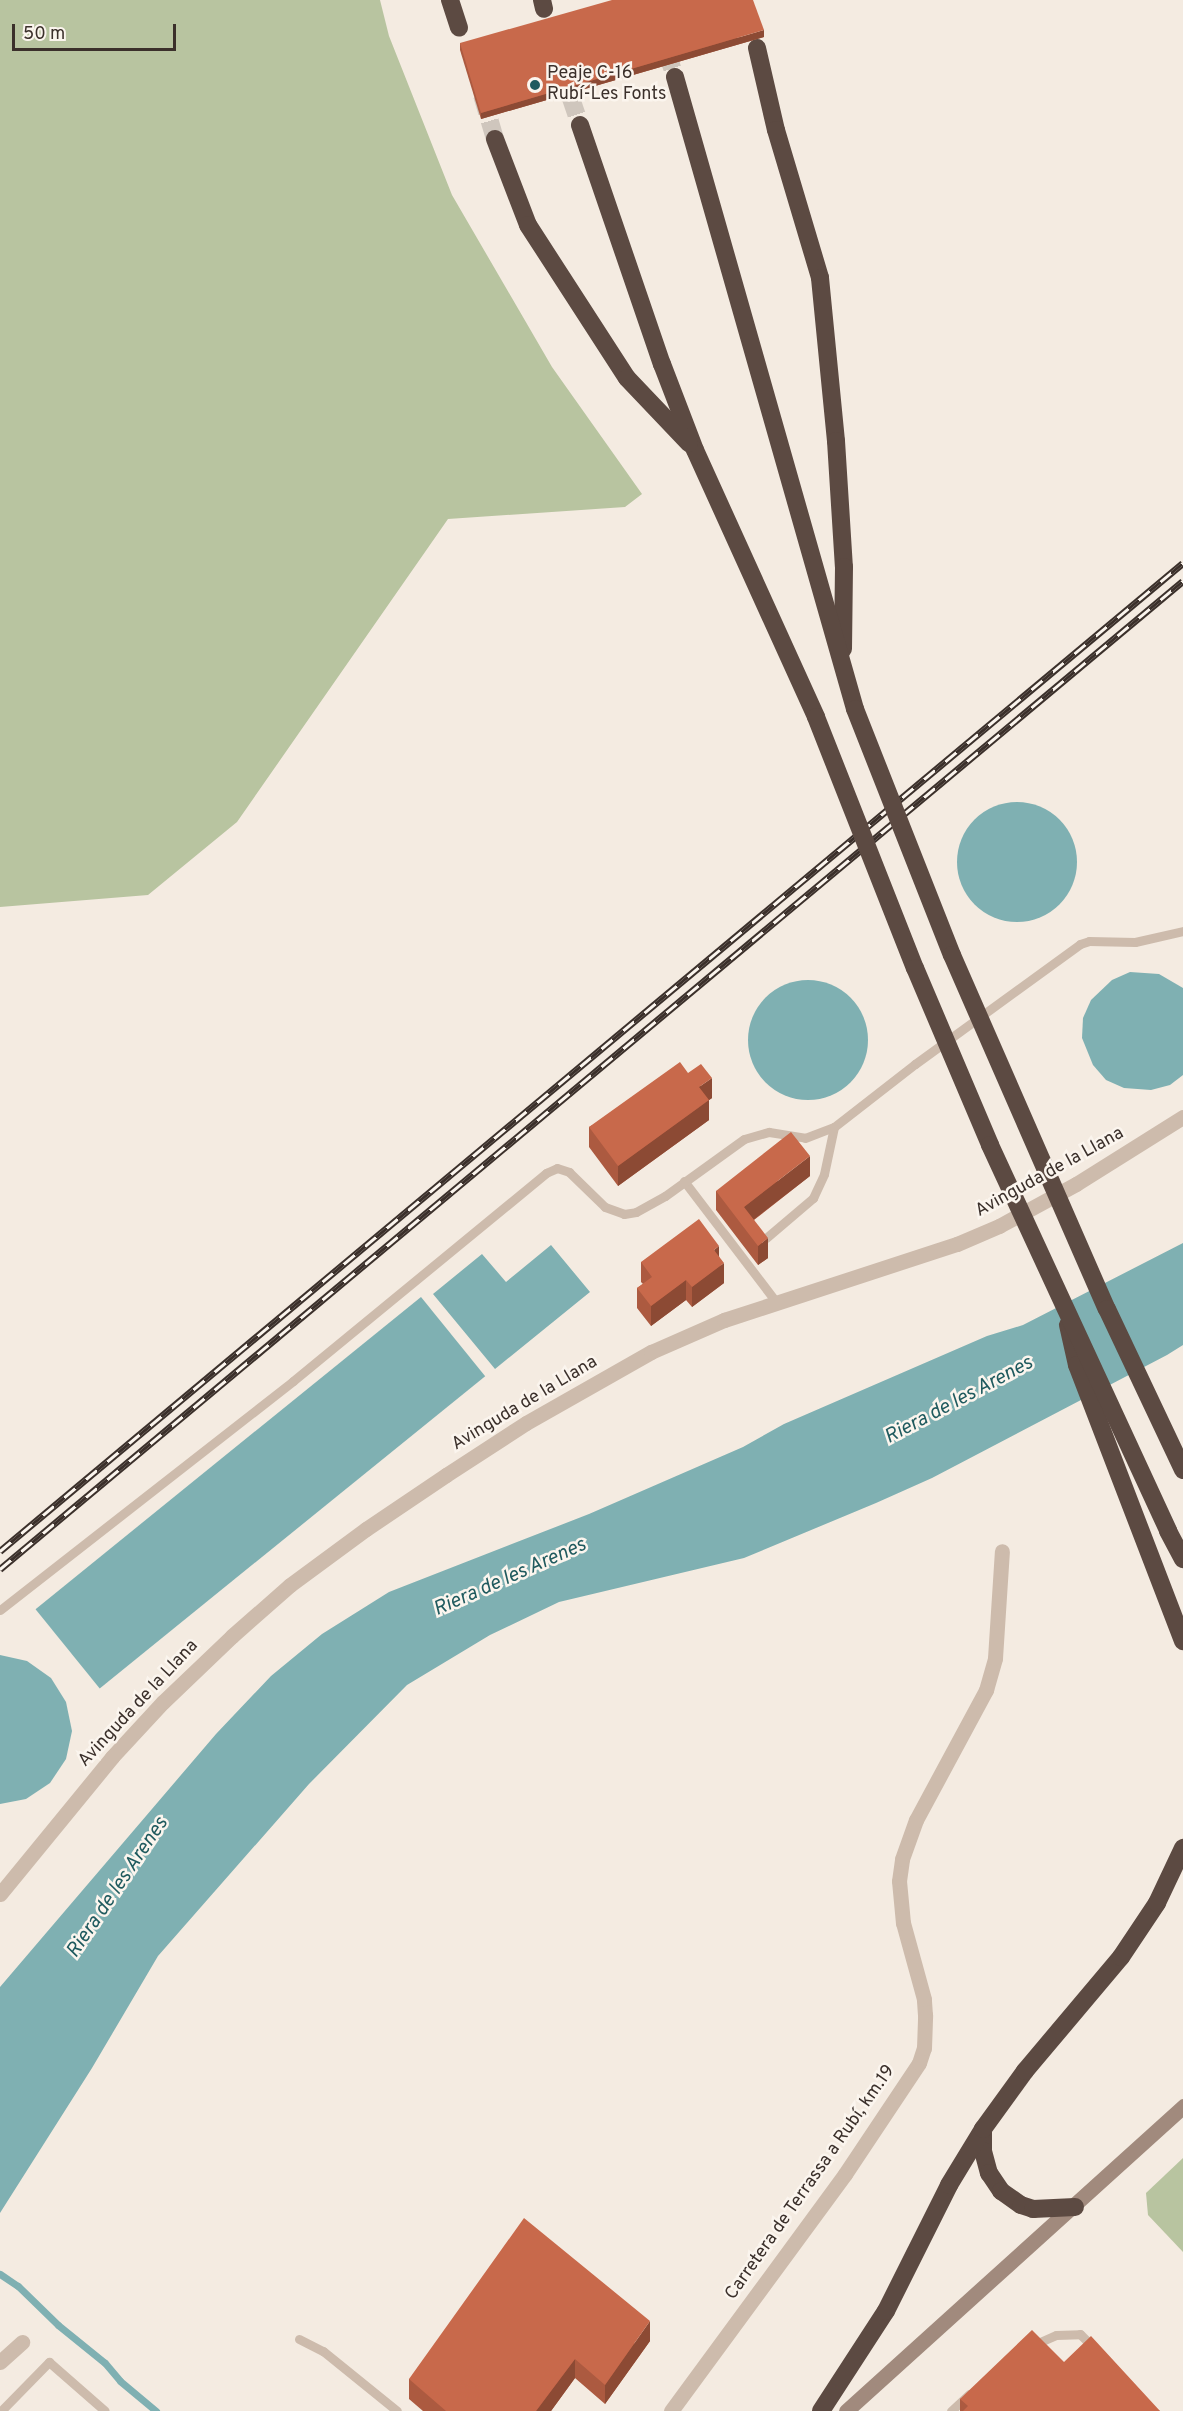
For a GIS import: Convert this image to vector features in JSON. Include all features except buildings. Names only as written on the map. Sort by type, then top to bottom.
[{"type":"highway","points":[[450,0],[459,28]]},
{"type":"highway","points":[[756,48],[776,130],[820,278],[836,441],[843,556],[843,672]]},
{"type":"highway","points":[[675,77],[806,528],[843,672],[855,709],[952,956],[1107,1309],[1183,1470]]},
{"type":"highway","points":[[580,125],[662,364],[695,450],[816,717],[915,968],[990,1145],[1064,1308],[1183,1559]]},
{"type":"highway","points":[[495,139],[534,234],[627,378],[695,450]]},
{"type":"highway","points":[[1064,1308],[1077,1365],[1183,1641]]},
{"type":"highway","points":[[822,2411],[886,2311],[950,2185],[982,2129],[1025,2072],[1121,1958],[1157,1903],[1183,1848]]},
{"type":"highway","points":[[982,2129],[983,2151],[988,2174],[1001,2191],[1021,2205],[1033,2209],[1075,2206]]},
{"type":"main road","points":[[846,2411],[1183,2106]]},
{"type":"street","name":"Avinguda de la Llana","points":[[0,1893],[112,1757],[163,1702],[232,1636],[290,1585],[366,1529],[446,1475],[581,1391],[673,1342],[724,1320],[957,1244],[999,1226],[1076,1184],[1183,1117]]},
{"type":"street","name":"Carretera de Terrassa a Rubí, km.19","points":[[671,2411],[845,2174],[919,2063],[924,2048],[924,1999],[903,1923],[900,1881],[902,1859],[916,1820],[986,1690],[995,1658],[1002,1551]]},
{"type":"street","points":[[0,2362],[22,2342]]},
{"type":"lane","points":[[0,1610],[292,1381],[546,1173],[557,1168],[569,1172],[605,1207],[624,1214],[636,1212],[650,1206],[727,1148],[756,1134],[769,1132],[805,1138],[834,1127],[915,1064],[1080,944],[1089,941],[1135,942],[1183,931]]},
{"type":"lane","points":[[766,1238],[813,1198],[824,1174],[834,1127]]},
{"type":"lane","points":[[684,1181],[777,1303]]},
{"type":"lane","points":[[1025,2348],[1056,2335],[1080,2334],[1097,2351]]},
{"type":"lane","points":[[299,2339],[323,2350],[397,2411]]},
{"type":"lane","points":[[1,2411],[49,2362],[105,2411]]},
{"type":"lane","points":[[951,2411],[975,2389]]},
{"type":"green space","points":[[0,0],[380,0],[389,36],[452,195],[552,367],[642,494],[625,507],[448,519],[237,822],[148,895],[0,907]]},
{"type":"green space","points":[[1183,2158],[1183,2252],[1148,2215],[1146,2193]]},
{"type":"water","points":[[1017,802],[1040,807],[1059,820],[1072,839],[1077,862],[1072,885],[1059,904],[1040,917],[1017,922],[994,917],[975,904],[962,885],[957,862],[962,839],[975,820],[994,807]]},
{"type":"water","points":[[1130,972],[1159,974],[1183,988],[1183,1075],[1170,1085],[1151,1090],[1124,1088],[1106,1080],[1093,1065],[1082,1038],[1083,1018],[1091,1000],[1112,980]]},
{"type":"water","points":[[808,980],[831,985],[850,998],[863,1017],[868,1040],[863,1063],[850,1082],[831,1095],[808,1100],[785,1095],[766,1082],[753,1063],[748,1040],[753,1017],[766,998],[785,985]]},
{"type":"water","name":"Riera de les Arenes","points":[[1183,1243],[1183,1345],[1167,1355],[932,1478],[876,1503],[744,1558],[559,1602],[490,1635],[407,1685],[309,1784],[158,1956],[92,2068],[0,2213],[0,1987],[216,1734],[271,1676],[322,1634],[389,1592],[589,1514],[743,1447],[784,1424],[987,1336],[1023,1325]]},
{"type":"water","points":[[551,1245],[590,1292],[495,1369],[433,1294],[482,1254],[506,1282]]},
{"type":"water","points":[[421,1297],[485,1376],[100,1688],[36,1609]]},
{"type":"water","points":[[0,1655],[27,1661],[51,1678],[66,1702],[72,1731],[66,1759],[50,1783],[26,1799],[0,1804]]},
{"type":"waterway","points":[[0,2274],[18,2286],[58,2325],[105,2363],[120,2381],[156,2411]]},
{"type":"tunnel","points":[[650,0],[675,77]]},
{"type":"tunnel","points":[[562,72],[580,125]]},
{"type":"tunnel","points":[[482,95],[495,139]]},
{"type":"railway","points":[[0,1551],[1183,563]]},
{"type":"railway","points":[[0,1569],[1183,581]]},
{"type":"place","name":"Peaje C-16 Rubí-Les Fonts","points":[[535,85]]}]
